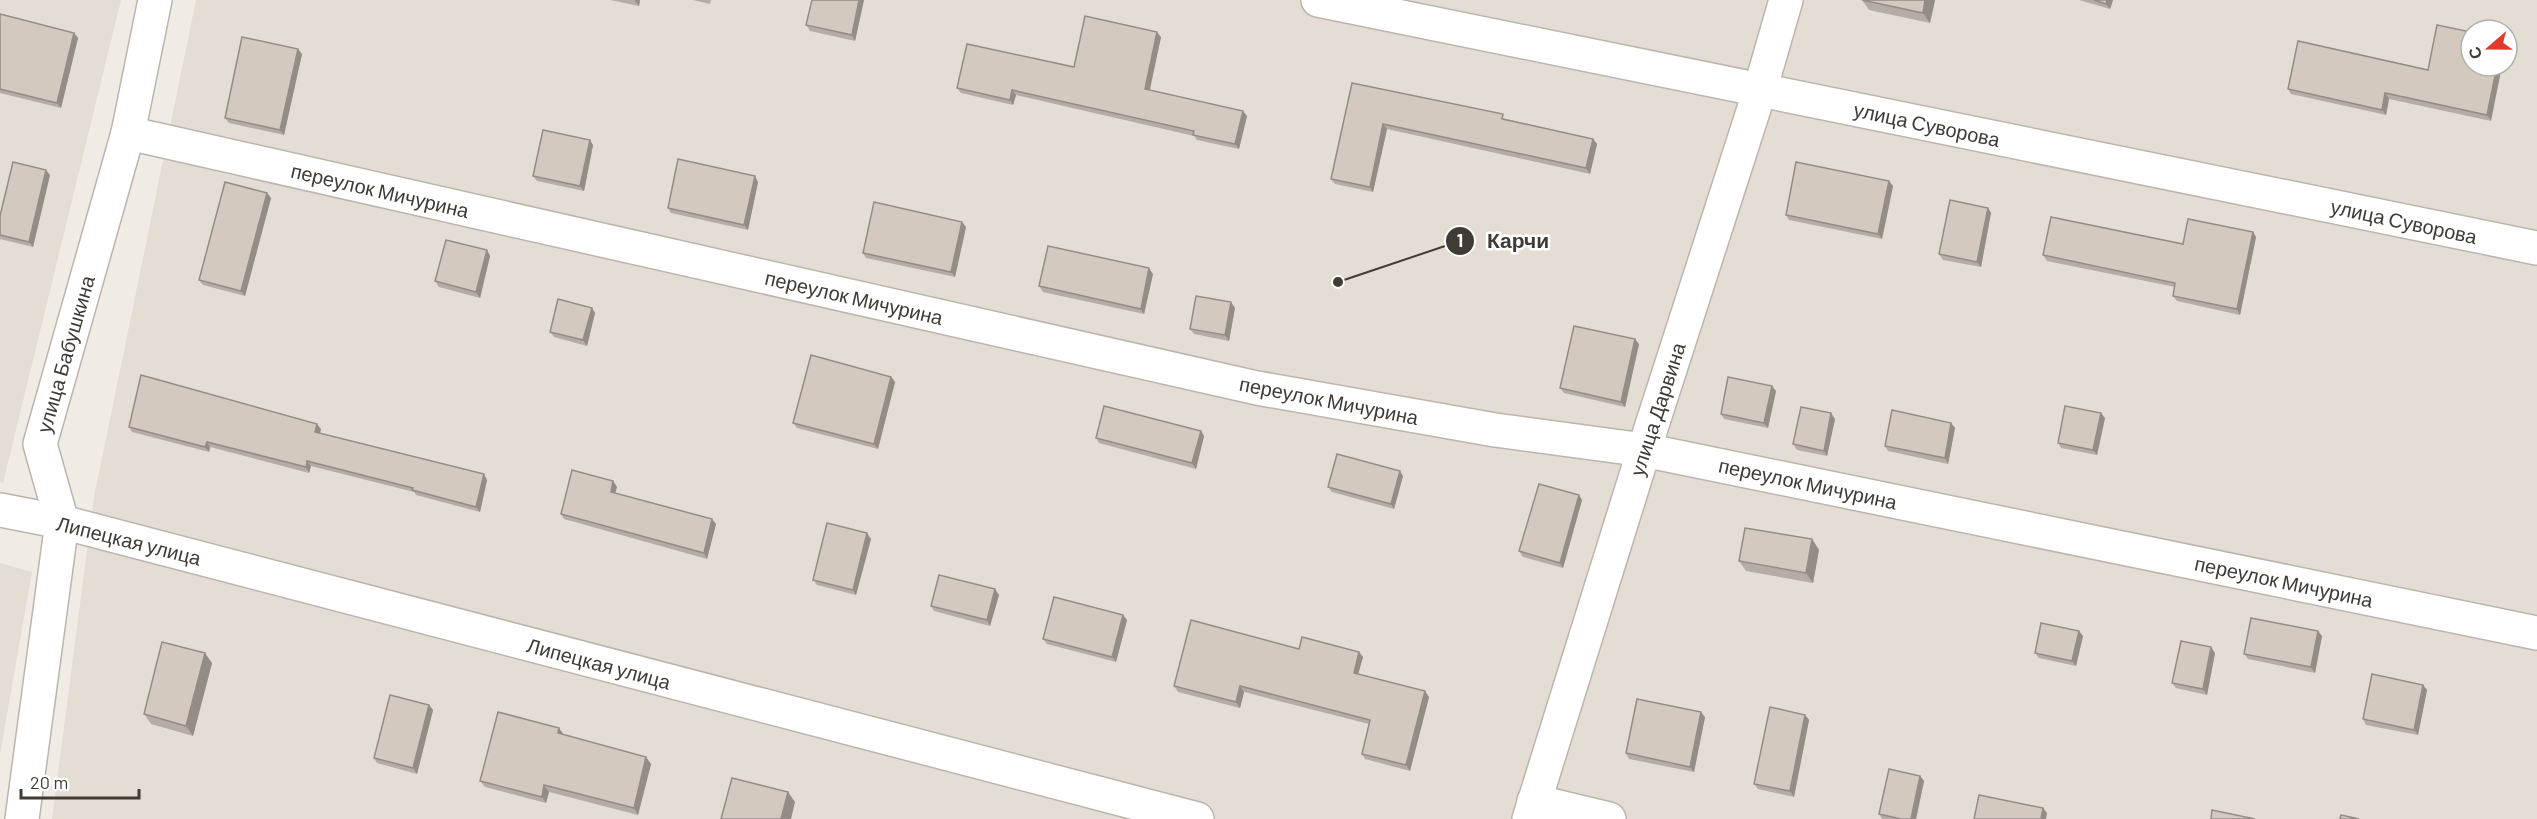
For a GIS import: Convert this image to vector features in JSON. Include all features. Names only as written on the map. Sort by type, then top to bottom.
[{"type":"street","name":"улица Бабушкина","points":[[22,819],[62,522],[40,444],[128,133],[155,0]]},
{"type":"street","name":"улица Суворова","points":[[1318,0],[2537,248]]},
{"type":"street","name":"улица Дарвина","points":[[1531,810],[1760,90],[1786,0]]},
{"type":"street","name":"переулок Мичурина","points":[[128,133],[1257,388],[1495,430],[1644,450],[2537,633]]},
{"type":"street","name":"Липецкая улица","points":[[0,510],[62,522],[1197,819]]},
{"type":"street","points":[[1531,810],[1609,819]]},
{"type":"shaded area","points":[[0,0],[121,0],[3,483],[0,482]]},
{"type":"shaded area","points":[[196,0],[2537,0],[2537,819],[52,819],[94,497]]},
{"type":"shaded area","points":[[0,563],[32,572],[0,754]]},
{"type":"building","points":[[812,0],[859,0],[852,35],[806,25]]},
{"type":"building","points":[[1862,0],[1925,0],[1923,13]]},
{"type":"building","points":[[2094,0],[2107,0],[2106,4]]},
{"type":"building","points":[[0,14],[74,33],[57,103],[0,89]]},
{"type":"building","points":[[1085,16],[1157,32],[1145,89],[1243,111],[1235,144],[1193,135],[1194,131],[1012,90],[1010,100],[957,88],[967,44],[1074,67]]},
{"type":"building","points":[[2437,25],[2459,30],[2459,78],[2495,78],[2487,115],[2385,93],[2382,110],[2288,89],[2298,41],[2428,70]]},
{"type":"building","points":[[242,37],[298,49],[280,130],[225,118]]},
{"type":"building","points":[[1352,83],[1503,114],[1502,119],[1593,139],[1586,168],[1383,124],[1370,187],[1331,179]]},
{"type":"building","points":[[543,130],[590,140],[580,186],[533,176]]},
{"type":"building","points":[[678,159],[755,176],[744,225],[668,208]]},
{"type":"building","points":[[13,162],[46,170],[29,242],[0,235],[0,216]]},
{"type":"building","points":[[1796,162],[1889,181],[1878,234],[1786,215]]},
{"type":"building","points":[[225,182],[267,193],[241,291],[199,280]]},
{"type":"building","points":[[1950,200],[1988,208],[1977,262],[1939,254]]},
{"type":"building","points":[[874,202],[962,222],[951,272],[863,253]]},
{"type":"building","points":[[2051,217],[2183,244],[2188,219],[2253,232],[2237,309],[2173,296],[2175,283],[2043,255]]},
{"type":"building","points":[[446,240],[487,250],[476,292],[435,281]]},
{"type":"building","points":[[1048,246],[1149,268],[1141,309],[1039,286]]},
{"type":"building","points":[[1196,296],[1231,302],[1225,335],[1190,329]]},
{"type":"building","points":[[558,299],[592,308],[583,340],[550,332]]},
{"type":"building","points":[[1574,326],[1635,339],[1621,402],[1560,388]]},
{"type":"building","points":[[811,355],[891,377],[874,444],[793,423]]},
{"type":"building","points":[[141,375],[317,424],[315,432],[484,474],[476,507],[307,461],[306,467],[207,442],[205,447],[129,427]]},
{"type":"building","points":[[1728,377],[1772,386],[1764,423],[1721,414]]},
{"type":"building","points":[[1104,406],[1201,431],[1192,463],[1096,438]]},
{"type":"building","points":[[2065,406],[2101,413],[2093,450],[2058,443]]},
{"type":"building","points":[[1801,407],[1831,413],[1824,451],[1793,444]]},
{"type":"building","points":[[1892,410],[1951,423],[1945,458],[1885,446]]},
{"type":"building","points":[[1337,454],[1400,471],[1391,504],[1328,487]]},
{"type":"building","points":[[572,470],[613,481],[611,492],[712,519],[704,553],[561,514]]},
{"type":"building","points":[[1539,484],[1579,495],[1560,563],[1519,551]]},
{"type":"building","points":[[827,523],[867,533],[853,590],[813,580]]},
{"type":"building","points":[[1745,528],[1812,539],[1806,573],[1739,561]]},
{"type":"building","points":[[939,575],[995,589],[987,620],[931,606]]},
{"type":"building","points":[[1054,597],[1123,615],[1112,657],[1043,639]]},
{"type":"building","points":[[2251,618],[2318,631],[2311,667],[2244,654]]},
{"type":"building","points":[[1191,620],[1299,649],[1302,637],[1359,652],[1354,673],[1425,691],[1406,765],[1362,754],[1370,720],[1240,686],[1236,702],[1174,686]]},
{"type":"building","points":[[2041,623],[2079,631],[2072,661],[2035,653]]},
{"type":"building","points":[[2181,641],[2211,647],[2203,689],[2172,683]]},
{"type":"building","points":[[162,642],[205,653],[186,726],[144,714]]},
{"type":"building","points":[[2372,674],[2423,685],[2414,730],[2363,719]]},
{"type":"building","points":[[390,695],[429,705],[413,768],[374,758]]},
{"type":"building","points":[[1637,699],[1701,712],[1690,767],[1626,753]]},
{"type":"building","points":[[1770,707],[1805,715],[1790,791],[1754,784]]},
{"type":"building","points":[[498,712],[559,728],[558,733],[646,757],[634,808],[544,785],[542,797],[480,781]]},
{"type":"building","points":[[1889,769],[1920,776],[1911,819],[1879,814]]},
{"type":"building","points":[[732,778],[788,792],[781,819],[721,819]]},
{"type":"building","points":[[1979,795],[2043,808],[2041,819],[1974,819]]},
{"type":"building","points":[[2212,810],[2255,819],[2211,819]]},
{"type":"building","points":[[2341,815],[2359,819],[2340,819]]},
{"type":"place","name":"Карчи","points":[[1338,282]]}]
